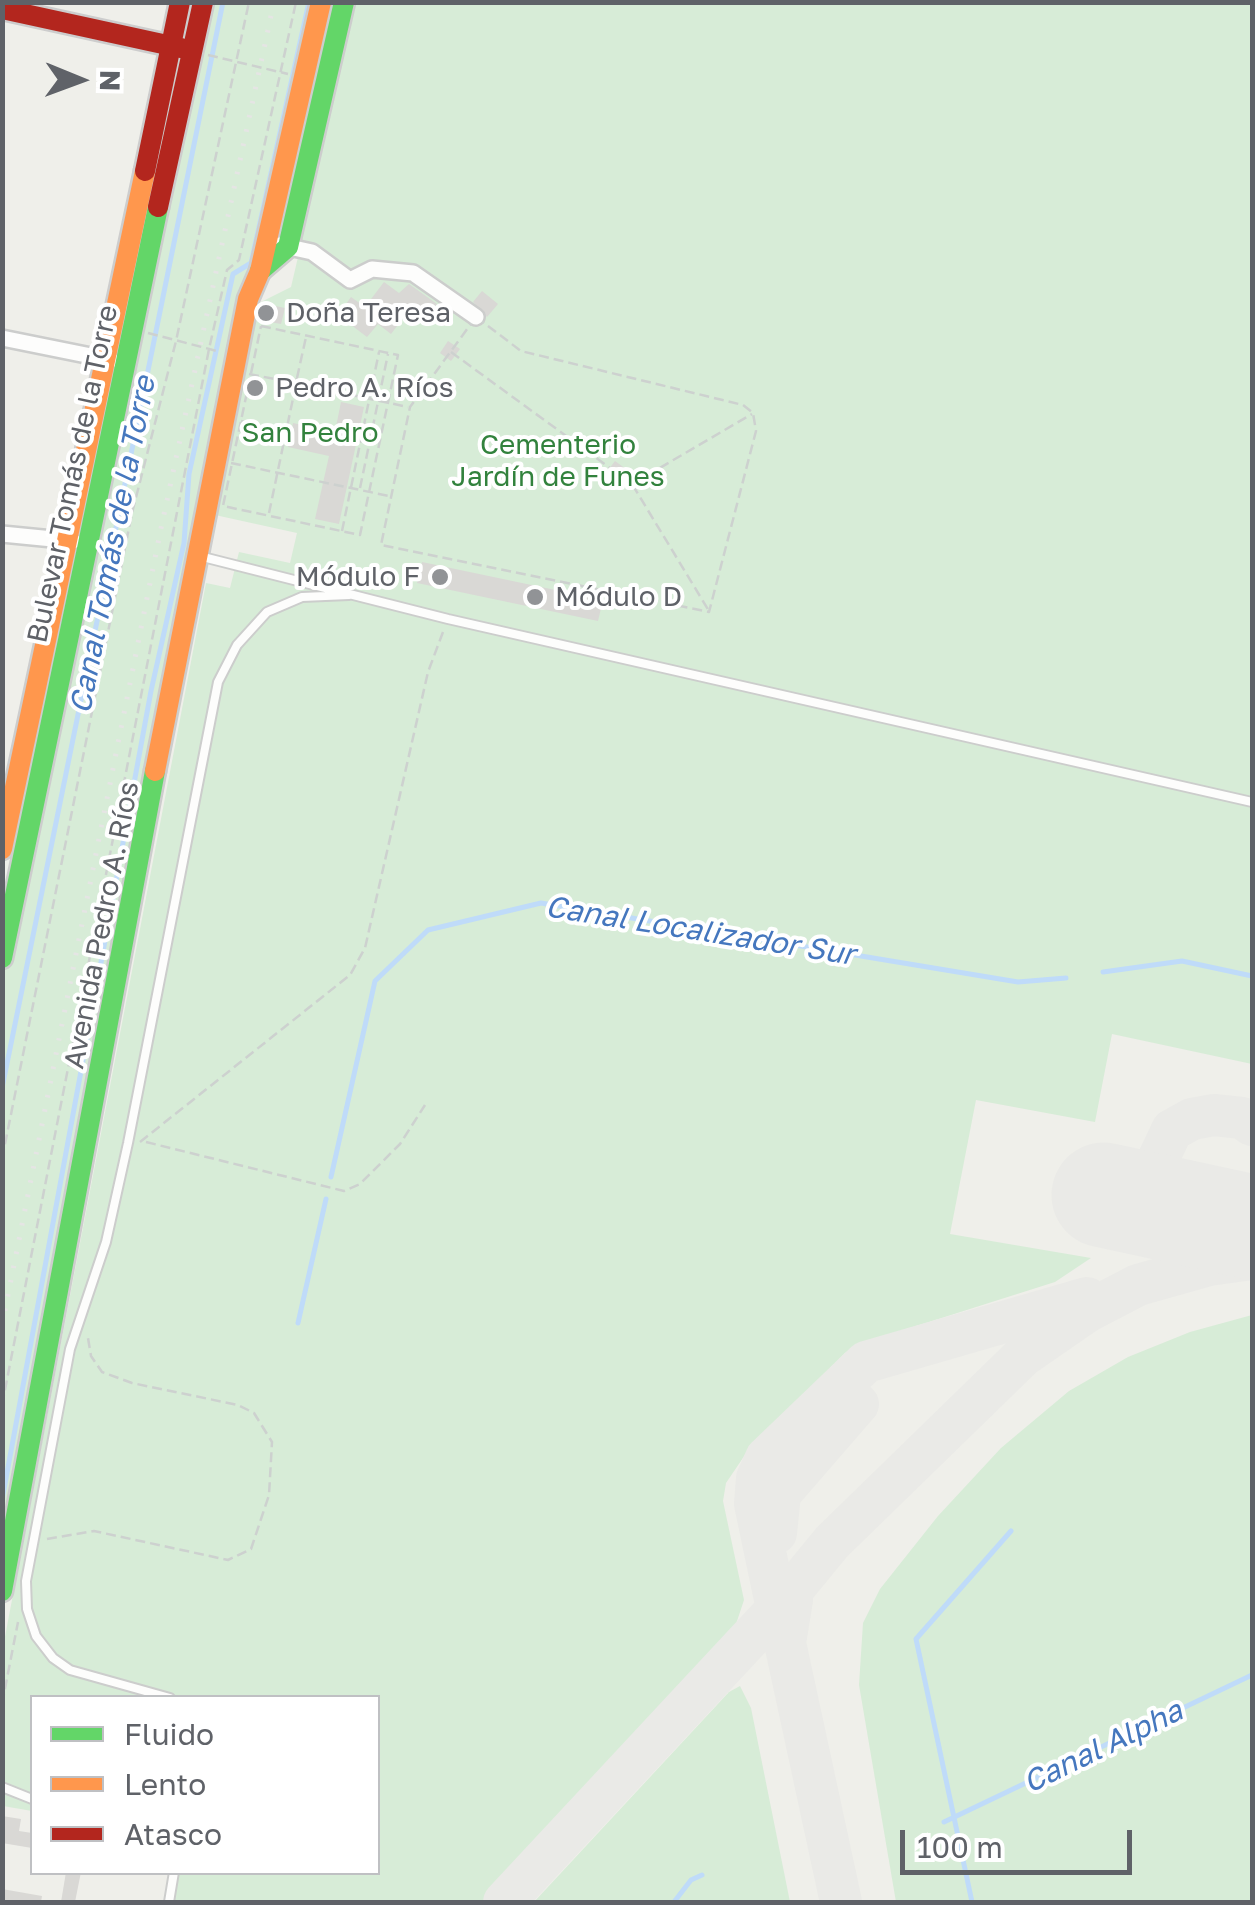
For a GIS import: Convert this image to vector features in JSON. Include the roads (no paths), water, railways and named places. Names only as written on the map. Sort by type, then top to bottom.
[{"type":"main road","name":"Bulevar Tomás de la Torre","points":[[2,958],[9,850],[114,360],[180,2]]},
{"type":"main road","name":"Bulevar Tomás de la Torre","points":[[114,360],[199,52],[202,2]]},
{"type":"main road","name":"Avenida Pedro A. Ríos","points":[[2,1591],[215,459],[248,299],[260,271],[321,2]]},
{"type":"main road","points":[[260,271],[288,247],[344,2]]},
{"type":"main road","points":[[2,8],[199,52]]},
{"type":"main road","points":[[280,179],[302,184]]},
{"type":"street","points":[[266,242],[312,252],[350,280],[372,269],[413,273],[476,317]]},
{"type":"street","points":[[2,338],[114,360]]},
{"type":"street","points":[[2,534],[76,541]]},
{"type":"lane","points":[[199,556],[448,619],[1252,802]]},
{"type":"lane","points":[[159,1695],[70,1670],[53,1658],[36,1636],[27,1609],[31,1554],[70,1349],[106,1242],[128,1143],[218,682],[237,645],[266,612],[302,597],[350,596]]},
{"type":"lane","points":[[2,1788],[30,1798]]},
{"type":"lane","points":[[169,1902],[174,1875]]},
{"type":"waterway","name":"Canal Tomás de la Torre","points":[[2,1088],[223,2]]},
{"type":"waterway","points":[[2,1500],[151,691],[184,543],[189,474],[233,274],[251,263],[309,2]]},
{"type":"waterway","name":"Canal Localizador Sur","points":[[331,1177],[375,981],[428,930],[541,903],[1018,982],[1066,978]]},
{"type":"waterway","points":[[1103,972],[1182,961],[1252,976]]},
{"type":"waterway","name":"Canal Localizador Sur","points":[[298,1323],[326,1199]]},
{"type":"waterway","points":[[972,1902],[916,1639],[1011,1531]]},
{"type":"waterway","name":"Canal Alpha","points":[[944,1822],[1252,1675]]},
{"type":"waterway","points":[[674,1902],[691,1880],[702,1875]]},
{"type":"railway","points":[[2,1325],[160,533],[274,2]]},
{"type":"place","name":"Doña Teresa","points":[[266,313]]},
{"type":"place","name":"Pedro A. Ríos","points":[[255,388]]},
{"type":"place","name":"Módulo F","points":[[440,577]]},
{"type":"place","name":"Módulo D","points":[[535,597]]},
{"type":"park label","name":"San Pedro","points":[[310,433]]},
{"type":"park label","name":"Cementerio Jardín de Funes","points":[[558,461]]}]
